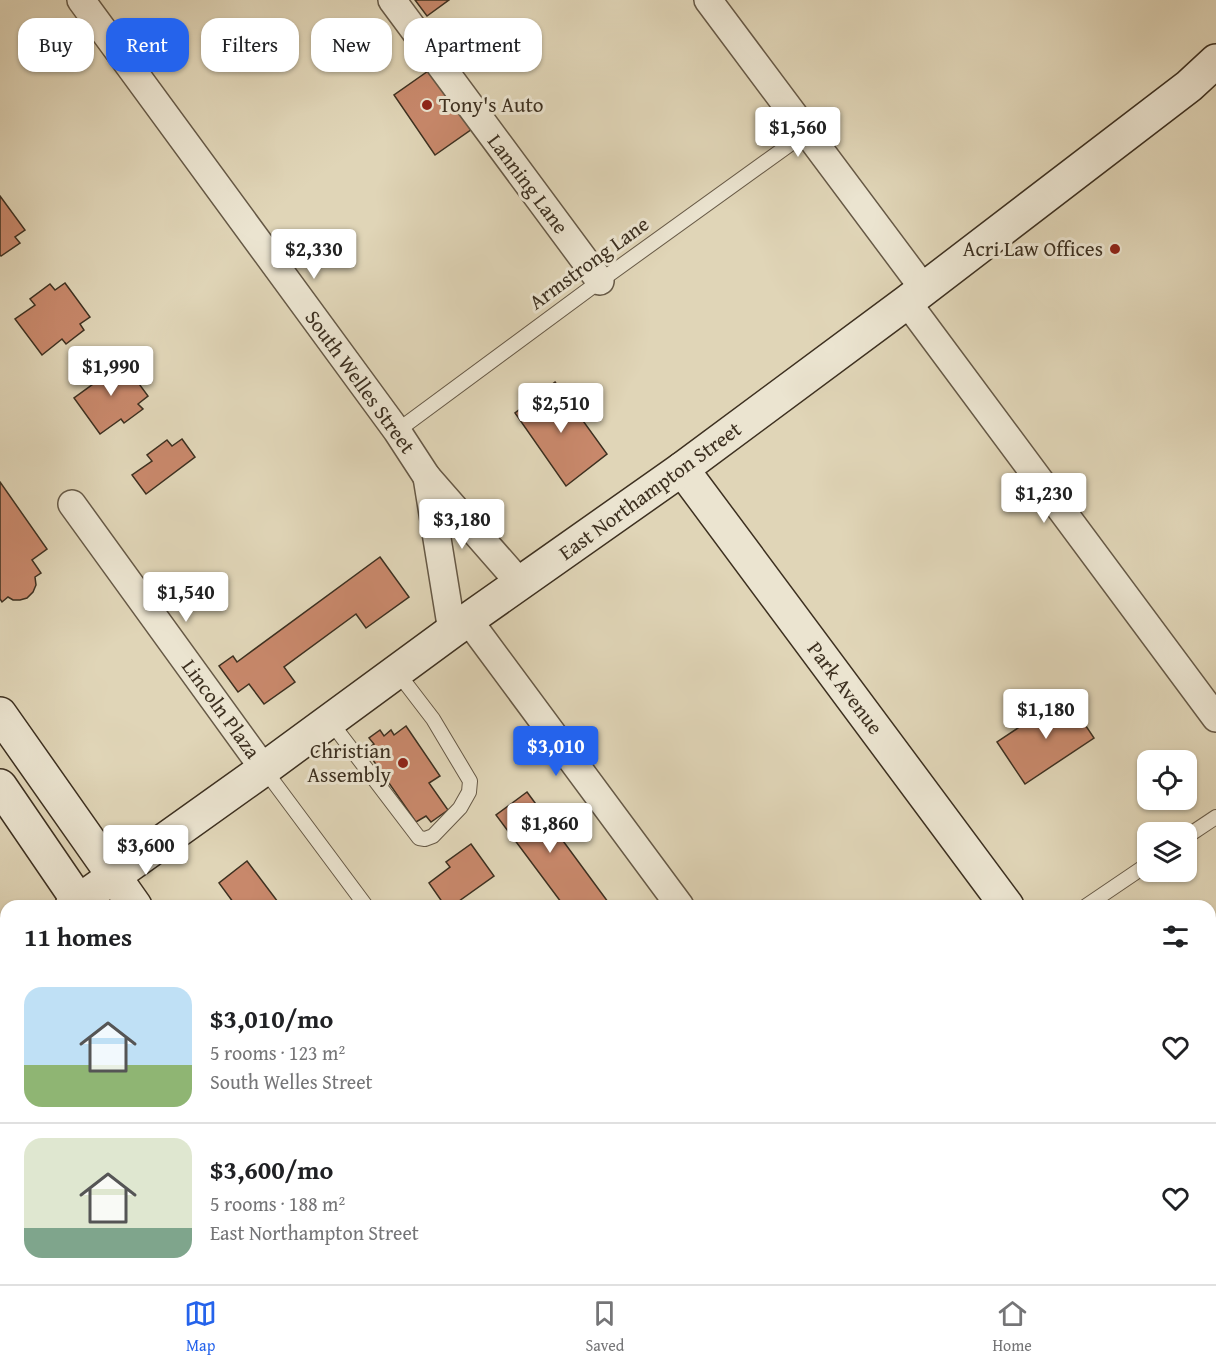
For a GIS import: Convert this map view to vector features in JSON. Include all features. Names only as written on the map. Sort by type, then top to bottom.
[{"type":"main road","name":"East Northampton Street","points":[[83,900],[460,626],[682,469],[916,296],[1189,86],[1216,61]]},
{"type":"main road","name":"Park Avenue","points":[[682,469],[1003,900]]},
{"type":"main road","points":[[0,714],[131,900]]},
{"type":"main road","points":[[0,786],[75,900]]},
{"type":"street","name":"South Welles Street","points":[[81,0],[397,431],[427,477],[520,583]]},
{"type":"street","name":"Lanning Lane","points":[[392,0],[600,281]]},
{"type":"street","points":[[708,0],[807,132],[916,296],[1216,718]]},
{"type":"street","points":[[427,477],[460,626],[675,900]]},
{"type":"street","name":"Lincoln Plaza","points":[[72,504],[264,769]]},
{"type":"lane","name":"Armstrong Lane","points":[[397,431],[807,132]]},
{"type":"lane","points":[[330,721],[419,838],[425,839],[433,836],[460,808],[469,792],[470,781],[433,719],[397,672]]},
{"type":"lane","points":[[264,769],[362,900]]},
{"type":"lane","points":[[1197,830],[1216,817]]},
{"type":"lane","points":[[1095,900],[1137,871]]},
{"type":"building","points":[[415,0],[449,0],[427,16]]},
{"type":"building","points":[[427,72],[433,72],[472,129],[435,155],[394,95]]},
{"type":"building","points":[[0,196],[25,230],[15,237],[20,243],[1,256],[0,255]]},
{"type":"building","points":[[65,283],[90,317],[80,324],[84,330],[66,344],[62,339],[42,355],[15,319],[35,305],[30,299],[50,284],[55,290]]},
{"type":"building","points":[[123,362],[148,396],[138,404],[143,409],[124,423],[121,419],[100,434],[74,398],[93,384],[88,378],[109,363],[114,369]]},
{"type":"building","points":[[555,382],[607,454],[566,486],[515,413]]},
{"type":"building","points":[[182,439],[195,457],[146,494],[132,475],[152,461],[147,455],[167,440],[172,446]]},
{"type":"building","points":[[0,482],[47,549],[32,560],[41,573],[35,577],[36,585],[33,592],[27,598],[13,600],[8,597],[2,602],[0,599]]},
{"type":"building","points":[[380,557],[409,597],[366,628],[356,614],[284,667],[295,682],[264,704],[249,684],[238,692],[219,666],[233,656],[237,662]]},
{"type":"building","points":[[1066,696],[1094,738],[1025,784],[997,742]]},
{"type":"building","name":"Christian Assembly","points":[[406,726],[440,776],[429,783],[448,810],[431,822],[426,816],[416,822],[366,750],[374,744],[369,738],[380,730],[384,736],[391,730],[394,735]]},
{"type":"building","points":[[527,792],[607,900],[560,900],[496,815]]},
{"type":"building","points":[[471,844],[494,876],[460,900],[441,900],[429,883],[450,867],[446,862]]},
{"type":"building","points":[[247,861],[276,900],[232,900],[219,883]]},
{"type":"place","name":"Tony's Auto","points":[[427,105]]},
{"type":"place","name":"Acri Law Offices","points":[[1115,249]]},
{"type":"place","name":"Christian Assembly","points":[[403,763]]}]
